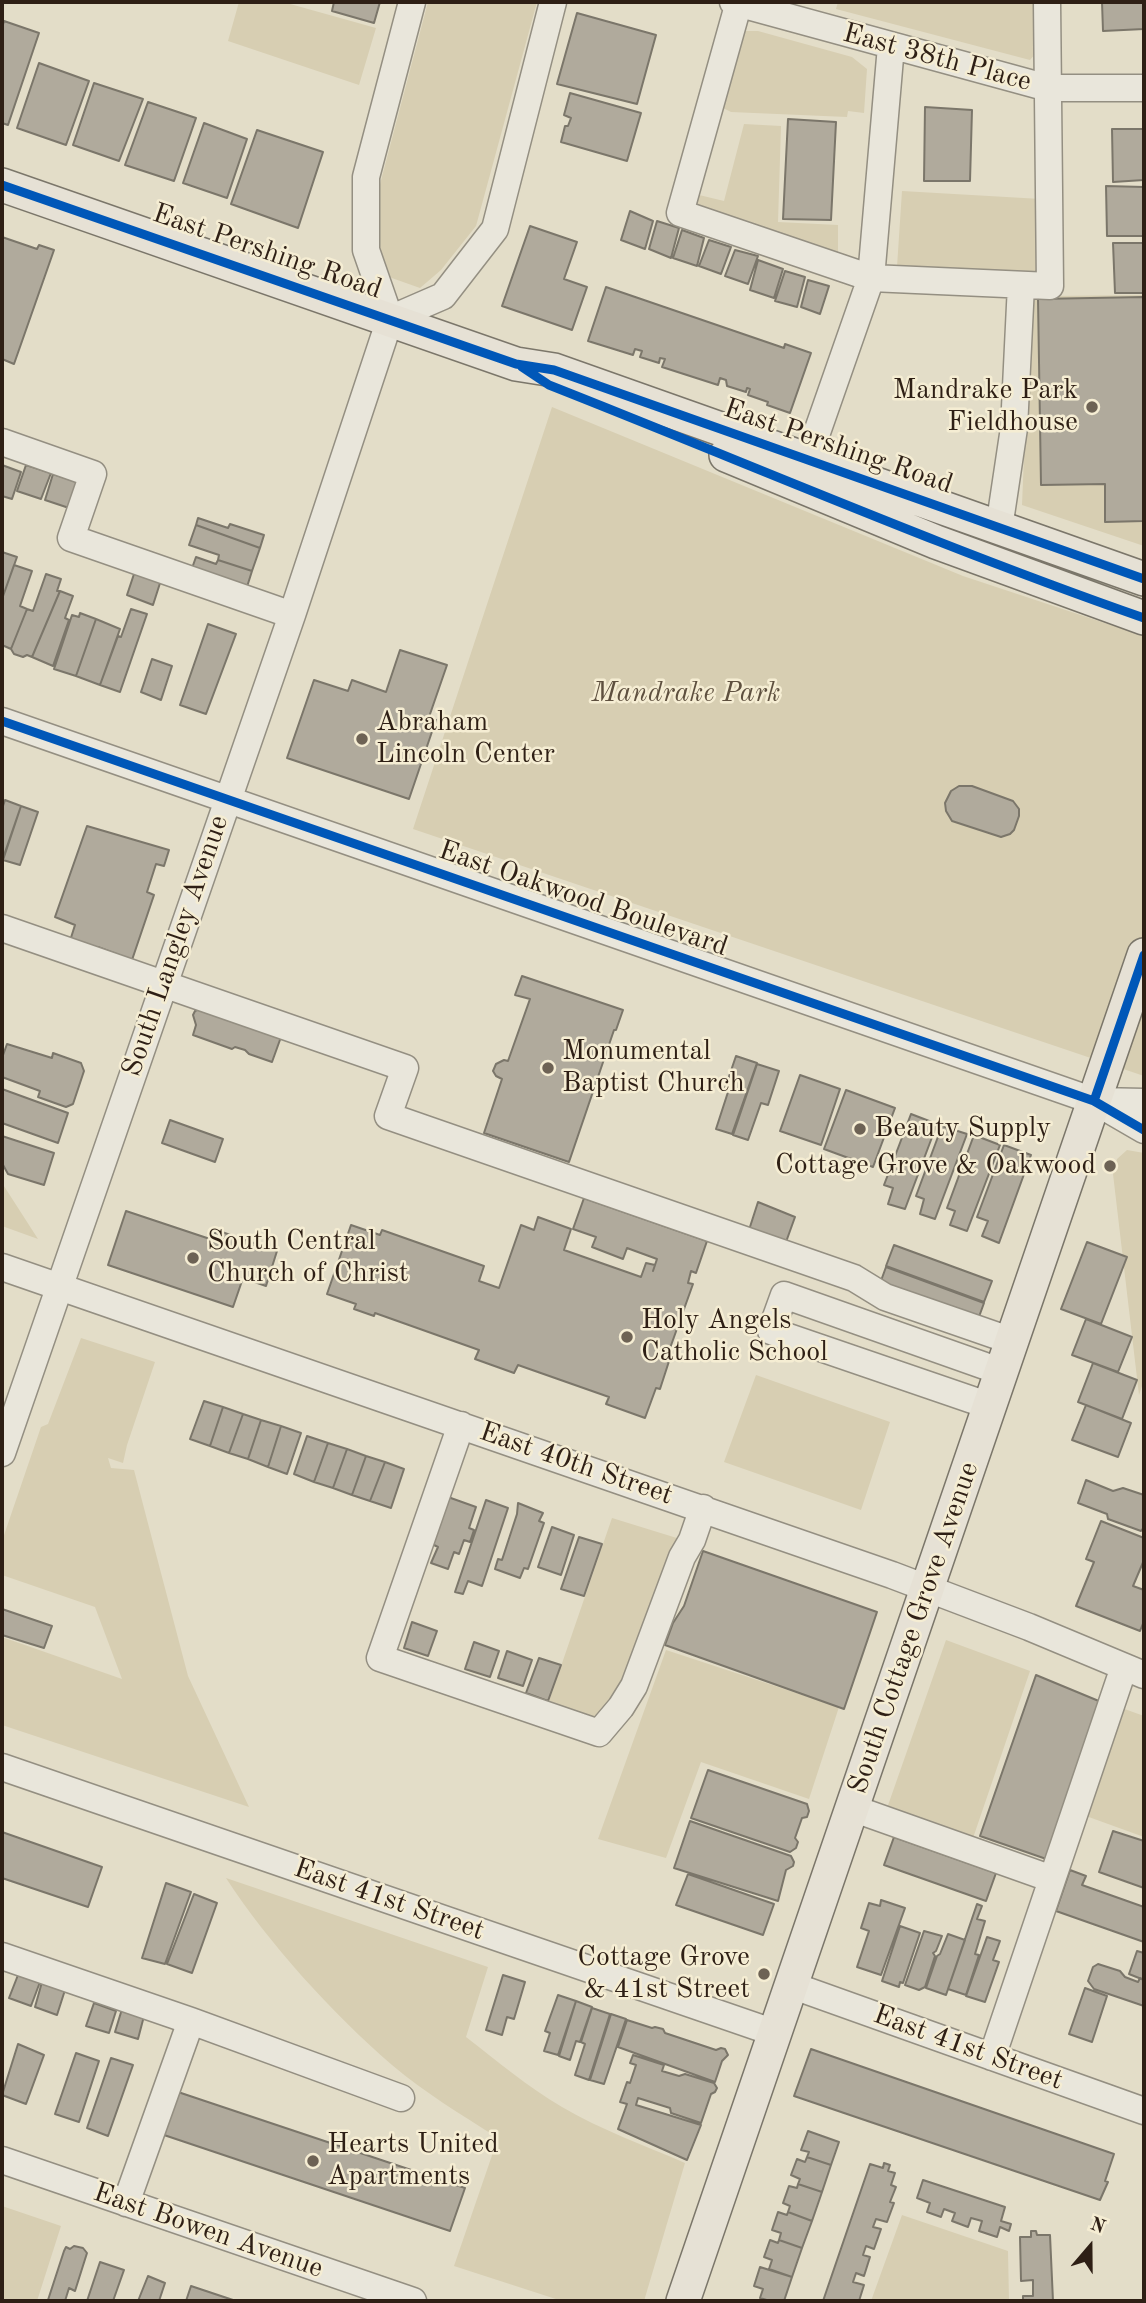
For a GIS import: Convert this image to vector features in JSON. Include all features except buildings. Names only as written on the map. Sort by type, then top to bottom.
[{"type":"main road","name":"East Pershing Road","points":[[2,185],[516,364],[554,370],[1144,579]]},
{"type":"main road","name":"East Pershing Road","points":[[516,364],[549,385],[936,541],[1144,618]]},
{"type":"main road","points":[[936,541],[948,510]]},
{"type":"main road","name":"South Cottage Grove Avenue","points":[[683,2301],[1144,955]]},
{"type":"street","points":[[412,2],[366,177],[366,250],[390,319],[443,296],[495,229],[553,2]]},
{"type":"street","points":[[736,2],[680,213],[871,278],[1050,286],[1047,2]]},
{"type":"street","name":"East 38th Place","points":[[736,2],[1048,88],[1144,88]]},
{"type":"street","points":[[807,461],[871,278],[891,46]]},
{"type":"street","points":[[999,528],[1014,428],[1021,285]]},
{"type":"street","name":"South Langley Avenue","points":[[2,1453],[226,799],[292,615],[390,319]]},
{"type":"street","points":[[2,442],[93,474],[71,538],[292,615]]},
{"type":"street","name":"East Oakwood Boulevard","points":[[2,721],[1094,1101],[1144,1130]]},
{"type":"street","points":[[2,928],[405,1068],[388,1116],[854,1278],[885,1297],[1007,1357]]},
{"type":"street","name":"East Oakwood Boulevard","points":[[1094,1101],[1144,1102]]},
{"type":"street","name":"East 40th Street","points":[[2,1267],[928,1588],[1134,1671]]},
{"type":"street","points":[[990,1406],[771,1331],[783,1295],[1007,1357]]},
{"type":"street","points":[[461,1425],[380,1658],[599,1733],[628,1697],[703,1508]]},
{"type":"street","points":[[992,2057],[1052,1879],[1134,1671]]},
{"type":"street","name":"East 41st Street","points":[[2,1768],[775,2033]]},
{"type":"street","points":[[852,1808],[1052,1879]]},
{"type":"street","points":[[2,1956],[191,2021],[401,2098]]},
{"type":"street","name":"East 41st Street","points":[[791,1985],[1144,2111]]},
{"type":"street","points":[[126,2203],[191,2021]]},
{"type":"street","name":"East Bowen Avenue","points":[[2,2160],[377,2295],[413,2301]]},
{"type":"green space","points":[[239,2],[283,2],[376,28],[359,85],[228,41]]},
{"type":"green space","points":[[428,2],[537,2],[476,226],[441,270],[420,288],[389,277],[378,241],[379,188]]},
{"type":"green space","points":[[838,2],[1036,2],[1036,53],[1030,60],[836,9]]},
{"type":"green space","points":[[742,31],[758,31],[852,57],[867,69],[864,113],[848,111],[847,117],[731,112],[719,106]]},
{"type":"green space","points":[[744,124],[781,126],[778,222],[838,225],[838,258],[690,208],[695,194],[724,201]]},
{"type":"green space","points":[[902,191],[1041,199],[1038,277],[897,267]]},
{"type":"green space","name":"Mandrake Park Fieldhouse","points":[[1031,288],[1050,296],[1144,295],[1144,546],[1022,505]]},
{"type":"green space","name":"Mandrake Park","points":[[552,407],[963,576],[1144,636],[1144,1076],[413,829]]},
{"type":"green space","points":[[1127,1150],[1144,1153],[1144,1380],[1139,1395],[1113,1174],[1117,1159]]},
{"type":"green space","points":[[2,1183],[38,1239],[2,1226]]},
{"type":"green space","points":[[81,1338],[155,1362],[123,1463],[108,1458],[111,1468],[134,1470],[188,1676],[249,1807],[2,1725],[2,1637],[122,1679],[95,1607],[2,1575],[2,1541],[41,1427],[48,1424]]},
{"type":"green space","points":[[756,1375],[890,1422],[861,1510],[724,1462]]},
{"type":"green space","points":[[612,1518],[680,1539],[625,1687],[596,1721],[548,1704]]},
{"type":"green space","points":[[946,1640],[1030,1671],[972,1841],[886,1811]]},
{"type":"green space","points":[[666,1650],[839,1707],[809,1799],[701,1762],[666,1858],[598,1839]]},
{"type":"green space","points":[[1119,1707],[1144,1716],[1144,1837],[1086,1816]]},
{"type":"green space","points":[[226,1878],[488,1967],[466,2037],[562,2107],[607,2130],[685,2163],[644,2301],[562,2301],[454,2266],[498,2138],[417,2085],[370,2045],[325,2001],[282,1953]]},
{"type":"green space","points":[[2,2206],[61,2226],[37,2301],[2,2301]]},
{"type":"green space","points":[[902,2215],[1008,2251],[1009,2301],[871,2301]]},
{"type":"cycle path","points":[[2,185],[516,364],[554,370],[1144,579]]},
{"type":"cycle path","points":[[522,367],[549,385],[920,534],[1144,618]]},
{"type":"cycle path","points":[[2,721],[1094,1101],[1144,1130]]},
{"type":"cycle path","points":[[1094,1101],[1144,955]]},
{"type":"place","name":"Mandrake Park Fieldhouse","points":[[1092,407]]},
{"type":"place","name":"Abraham Lincoln Center","points":[[362,739]]},
{"type":"place","name":"Monumental Baptist Church","points":[[548,1068]]},
{"type":"place","name":"Beauty Supply","points":[[860,1129]]},
{"type":"place","name":"Cottage Grove & Oakwood","points":[[1110,1166]]},
{"type":"place","name":"South Central Church of Christ","points":[[193,1258]]},
{"type":"place","name":"Holy Angels Catholic School","points":[[627,1337]]},
{"type":"place","name":"Cottage Grove & 41st Street","points":[[764,1974]]},
{"type":"place","name":"Hearts United Apartments","points":[[313,2161]]}]
